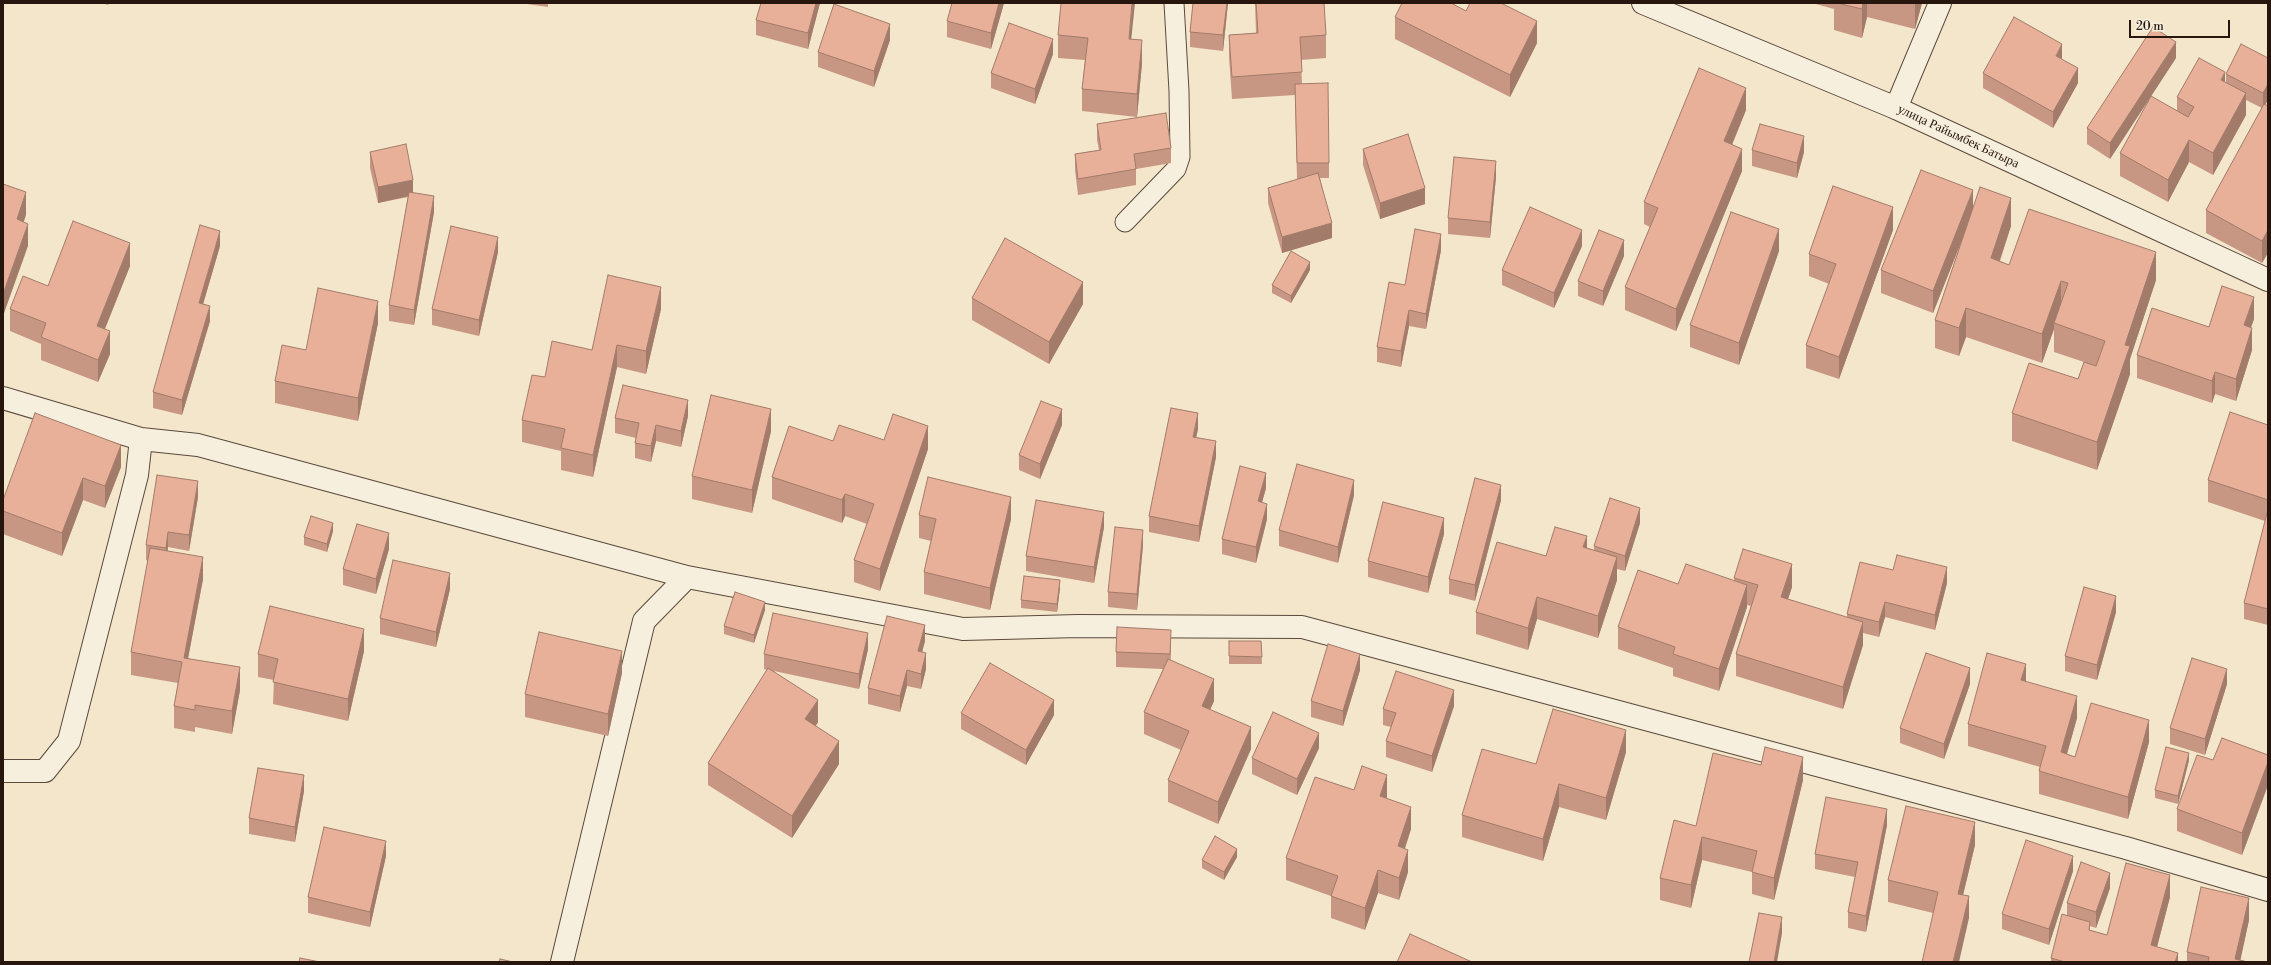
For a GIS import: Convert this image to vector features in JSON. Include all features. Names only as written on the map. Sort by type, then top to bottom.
[{"type":"street","name":"улица Райымбек Батыра","points":[[1643,3],[1896,108],[2268,280]]},
{"type":"street","points":[[1896,108],[1940,3]]},
{"type":"street","points":[[3,398],[141,439],[198,445],[687,576],[963,629],[1078,626],[1302,627],[2119,846],[2268,890]]},
{"type":"street","points":[[3,770],[45,771],[69,741],[137,475],[141,439]]},
{"type":"street","points":[[562,962],[644,622],[687,576]]},
{"type":"lane","points":[[1125,222],[1176,169],[1180,157],[1179,91],[1174,3]]},
{"type":"building","points":[[761,3],[816,3],[808,33],[756,20]]},
{"type":"building","points":[[952,3],[999,3],[991,33],[947,21]]},
{"type":"building","points":[[1061,3],[1132,3],[1129,39],[1142,40],[1137,94],[1082,89],[1088,38],[1058,35]]},
{"type":"building","points":[[1193,3],[1227,3],[1223,35],[1190,32]]},
{"type":"building","points":[[1256,3],[1324,3],[1326,35],[1300,37],[1302,72],[1232,77],[1229,35],[1258,33]]},
{"type":"building","points":[[1402,3],[1451,3],[1466,11],[1470,3],[1501,3],[1537,21],[1510,75],[1395,17]]},
{"type":"building","points":[[1837,3],[1863,3],[1862,9]]},
{"type":"building","points":[[834,4],[890,24],[874,71],[818,52]]},
{"type":"building","points":[[2014,17],[2062,44],[2056,56],[2078,68],[2053,112],[1983,73]]},
{"type":"building","points":[[1009,23],[1053,39],[1035,89],[991,73]]},
{"type":"building","points":[[2153,27],[2176,42],[2110,143],[2087,128]]},
{"type":"building","points":[[2241,44],[2268,58],[2268,84],[2263,93],[2226,74]]},
{"type":"building","points":[[2199,58],[2225,72],[2221,80],[2246,93],[2213,153],[2189,140],[2168,180],[2120,153],[2151,96],[2188,117],[2194,107],[2177,97]]},
{"type":"building","points":[[1699,68],[1746,88],[1724,141],[1742,149],[1676,309],[1625,287],[1658,208],[1644,202]]},
{"type":"building","points":[[1328,83],[1329,163],[1297,163],[1295,84]]},
{"type":"building","points":[[2264,104],[2268,106],[2268,230],[2262,241],[2206,210]]},
{"type":"building","points":[[1166,113],[1171,148],[1134,154],[1136,169],[1078,179],[1075,154],[1101,150],[1097,124]]},
{"type":"building","points":[[1760,124],[1804,136],[1797,163],[1752,150]]},
{"type":"building","points":[[1408,134],[1425,188],[1380,203],[1363,149]]},
{"type":"building","points":[[406,144],[413,180],[378,187],[370,152]]},
{"type":"building","points":[[1454,157],[1496,161],[1490,222],[1448,218]]},
{"type":"building","points":[[1921,170],[1973,190],[1933,291],[1881,270]]},
{"type":"building","points":[[1318,173],[1332,223],[1282,237],[1268,188]]},
{"type":"building","points":[[3,184],[26,192],[17,219],[28,224],[3,294]]},
{"type":"building","points":[[1833,186],[1893,207],[1839,357],[1806,345],[1836,264],[1809,254]]},
{"type":"building","points":[[1980,187],[2011,198],[1991,258],[2009,265],[2029,209],[2156,252],[2125,345],[2130,346],[2097,442],[2012,413],[2029,363],[2078,379],[2084,362],[2096,366],[2105,341],[2054,323],[2068,283],[2061,281],[2042,334],[1966,308],[1959,328],[1935,320]]},
{"type":"building","points":[[409,192],[434,196],[414,310],[389,305]]},
{"type":"building","points":[[1530,207],[1582,230],[1554,293],[1502,270]]},
{"type":"building","points":[[1731,212],[1779,229],[1739,343],[1690,325]]},
{"type":"building","points":[[73,221],[130,243],[97,326],[110,331],[98,360],[41,337],[46,323],[10,309],[23,276],[48,286]]},
{"type":"building","points":[[200,225],[220,231],[199,303],[210,306],[182,400],[153,392]]},
{"type":"building","points":[[451,226],[498,237],[479,320],[432,309]]},
{"type":"building","points":[[1415,229],[1441,234],[1426,314],[1409,310],[1401,351],[1377,347],[1389,282],[1405,285]]},
{"type":"building","points":[[1599,230],[1624,240],[1603,291],[1578,281]]},
{"type":"building","points":[[1005,238],[1083,282],[1049,342],[972,298]]},
{"type":"building","points":[[1291,251],[1310,262],[1291,296],[1272,285]]},
{"type":"building","points":[[608,275],[661,287],[646,351],[617,345],[593,455],[561,448],[565,429],[522,420],[532,375],[545,377],[552,341],[592,350]]},
{"type":"building","points":[[2222,286],[2254,297],[2244,325],[2252,328],[2236,379],[2215,372],[2212,381],[2137,355],[2152,308],[2209,327]]},
{"type":"building","points":[[318,288],[378,301],[358,398],[275,381],[282,345],[306,350]]},
{"type":"building","points":[[623,385],[688,400],[681,431],[656,425],[651,446],[635,443],[639,423],[615,418]]},
{"type":"building","points":[[711,395],[771,409],[752,490],[692,476]]},
{"type":"building","points":[[1041,401],[1062,409],[1040,464],[1019,455]]},
{"type":"building","points":[[1171,408],[1198,413],[1193,437],[1216,441],[1199,526],[1149,516]]},
{"type":"building","points":[[2230,412],[2268,425],[2268,500],[2208,480]]},
{"type":"building","points":[[35,413],[121,445],[105,486],[83,478],[62,533],[3,511],[3,500]]},
{"type":"building","points":[[893,414],[928,426],[880,569],[854,560],[874,504],[845,494],[842,500],[772,477],[789,426],[833,441],[839,425],[884,440]]},
{"type":"building","points":[[1297,464],[1354,480],[1338,547],[1279,530]]},
{"type":"building","points":[[1240,466],[1266,473],[1258,501],[1267,504],[1256,547],[1222,539]]},
{"type":"building","points":[[157,475],[198,481],[189,535],[168,532],[166,548],[146,545]]},
{"type":"building","points":[[928,477],[1011,497],[990,588],[924,572],[936,519],[919,515]]},
{"type":"building","points":[[1475,478],[1501,485],[1475,585],[1449,579]]},
{"type":"building","points":[[1610,498],[1640,508],[1625,556],[1594,546]]},
{"type":"building","points":[[1036,500],[1104,512],[1094,567],[1026,556]]},
{"type":"building","points":[[1383,502],[1444,518],[1428,577],[1368,561]]},
{"type":"building","points":[[2267,513],[2268,514],[2268,609],[2244,603]]},
{"type":"building","points":[[311,516],[333,523],[327,544],[304,537]]},
{"type":"building","points":[[357,524],[389,533],[376,579],[343,569]]},
{"type":"building","points":[[1115,527],[1143,530],[1137,594],[1108,592]]},
{"type":"building","points":[[1555,527],[1587,536],[1583,547],[1617,557],[1598,616],[1537,597],[1528,628],[1476,612],[1497,542],[1546,556]]},
{"type":"building","points":[[150,548],[203,557],[184,658],[240,667],[232,711],[195,705],[195,710],[174,706],[182,662],[131,652]]},
{"type":"building","points":[[1743,549],[1792,564],[1781,597],[1863,622],[1843,687],[1736,654],[1758,585],[1734,578]]},
{"type":"building","points":[[1897,555],[1947,567],[1935,615],[1885,602],[1879,622],[1847,614],[1860,562],[1893,570]]},
{"type":"building","points":[[393,560],[450,573],[436,632],[380,618]]},
{"type":"building","points":[[1686,564],[1747,585],[1719,669],[1673,654],[1675,647],[1618,627],[1638,570],[1678,584]]},
{"type":"building","points":[[1024,576],[1060,580],[1057,604],[1021,600]]},
{"type":"building","points":[[2084,587],[2116,596],[2097,665],[2065,656]]},
{"type":"building","points":[[735,592],[765,602],[754,635],[724,626]]},
{"type":"building","points":[[270,606],[364,629],[348,699],[273,682],[278,659],[258,654]]},
{"type":"building","points":[[773,613],[868,633],[859,674],[764,654]]},
{"type":"building","points":[[887,616],[925,625],[918,651],[926,653],[921,674],[907,670],[900,696],[868,688]]},
{"type":"building","points":[[1117,627],[1171,630],[1170,654],[1116,652]]},
{"type":"building","points":[[539,632],[622,651],[608,714],[525,694]]},
{"type":"building","points":[[1229,641],[1261,641],[1262,657],[1229,656]]},
{"type":"building","points":[[1328,644],[1360,654],[1343,711],[1311,701]]},
{"type":"building","points":[[1926,653],[1970,668],[1944,744],[1900,728]]},
{"type":"building","points":[[1987,653],[2026,664],[2021,680],[2077,696],[2061,752],[2075,757],[2091,703],[2149,720],[2128,797],[2039,771],[2046,746],[1968,724]]},
{"type":"building","points":[[2192,658],[2227,669],[2205,739],[2170,728]]},
{"type":"building","points":[[1168,659],[1214,679],[1202,706],[1251,727],[1218,802],[1168,780],[1189,731],[1144,712]]},
{"type":"building","points":[[990,663],[1054,700],[1026,750],[961,713]]},
{"type":"building","points":[[768,668],[818,700],[805,719],[839,741],[792,816],[708,763]]},
{"type":"building","points":[[1396,671],[1454,690],[1432,756],[1386,741],[1396,713],[1383,709]]},
{"type":"building","points":[[1553,709],[1626,730],[1606,798],[1559,784],[1543,839],[1462,815],[1482,749],[1536,764]]},
{"type":"building","points":[[1273,712],[1319,733],[1297,779],[1252,758]]},
{"type":"building","points":[[2222,738],[2268,755],[2268,762],[2242,833],[2177,809],[2197,755],[2213,760]]},
{"type":"building","points":[[1765,747],[1803,757],[1774,878],[1752,872],[1757,851],[1702,837],[1691,885],[1660,878],[1674,820],[1696,826],[1713,753],[1761,765]]},
{"type":"building","points":[[2166,747],[2189,753],[2178,796],[2155,790]]},
{"type":"building","points":[[1362,766],[1387,775],[1380,796],[1411,807],[1398,846],[1408,850],[1399,878],[1378,870],[1365,908],[1331,896],[1338,876],[1286,858],[1315,777],[1354,790]]},
{"type":"building","points":[[258,768],[304,775],[295,827],[249,818]]},
{"type":"building","points":[[1826,797],[1887,809],[1866,916],[1848,912],[1858,862],[1815,854]]},
{"type":"building","points":[[1906,806],[1975,822],[1958,894],[1969,896],[1953,962],[1922,962],[1938,892],[1888,880]]},
{"type":"building","points":[[324,827],[386,841],[370,912],[308,897]]},
{"type":"building","points":[[1215,836],[1237,849],[1224,872],[1202,860]]},
{"type":"building","points":[[2026,840],[2073,856],[2049,929],[2002,914]]},
{"type":"building","points":[[2081,862],[2110,873],[2096,912],[2067,903]]},
{"type":"building","points":[[2126,863],[2170,875],[2151,945],[2178,953],[2175,962],[2065,962],[2051,958],[2062,914],[2090,922],[2089,930],[2107,935]]},
{"type":"building","points":[[2201,887],[2249,898],[2235,959],[2248,962],[2208,962],[2209,957],[2187,952]]},
{"type":"building","points":[[1759,913],[1782,917],[1774,962],[1749,962]]},
{"type":"building","points":[[1410,934],[1472,962],[1397,962]]},
{"type":"building","points":[[300,958],[320,962],[299,962]]},
{"type":"building","points":[[500,959],[513,962],[499,962]]}]
